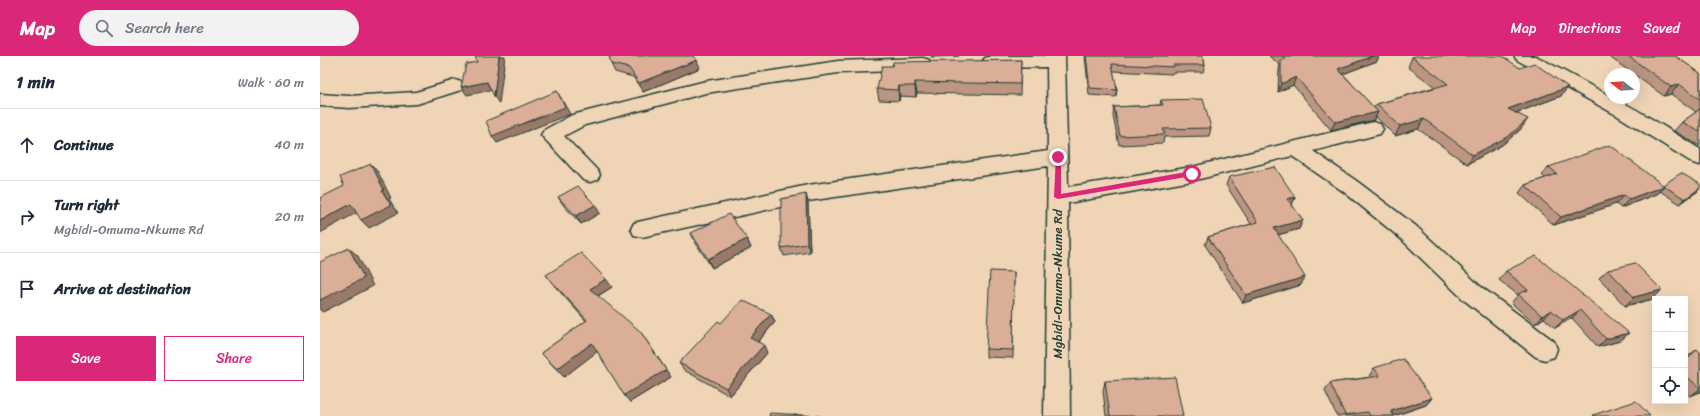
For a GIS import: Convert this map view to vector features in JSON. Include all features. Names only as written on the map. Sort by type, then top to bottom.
[{"type":"street","points":[[1523,56],[1624,112],[1700,158]]},
{"type":"street","points":[[974,63],[1056,58]]},
{"type":"street","name":"Mgbidi-Omuma-Nkume Rd","points":[[1056,58],[1058,157],[1057,416]]},
{"type":"street","points":[[590,175],[551,135],[579,120],[706,86],[838,67],[944,63]]},
{"type":"street","points":[[320,100],[350,102],[417,98],[455,86]]},
{"type":"street","points":[[1058,197],[1192,174],[1373,129]]},
{"type":"street","points":[[1295,148],[1351,187],[1408,232],[1472,293],[1545,349]]},
{"type":"street","points":[[642,229],[808,193],[1058,157]]},
{"type":"building","points":[[475,56],[499,56],[494,96],[487,82],[461,87],[466,64],[477,62]]},
{"type":"building","points":[[609,56],[693,56],[697,60],[639,83],[629,68],[611,64]]},
{"type":"building","points":[[1086,56],[1203,56],[1205,65],[1173,65],[1174,67],[1112,64],[1117,90],[1090,88]]},
{"type":"building","points":[[1282,56],[1373,56],[1338,69],[1378,112],[1335,122],[1296,77],[1281,84],[1281,61],[1286,59]]},
{"type":"building","points":[[1502,56],[1520,68],[1534,63],[1568,87],[1508,109],[1528,119],[1509,136],[1473,155],[1424,119],[1400,126],[1377,104],[1448,84],[1412,57]]},
{"type":"building","points":[[1628,56],[1675,56],[1700,73],[1700,99],[1679,84],[1671,87]]},
{"type":"building","points":[[1021,60],[1020,84],[915,82],[915,86],[899,86],[898,90],[877,89],[882,66],[892,66],[893,62]]},
{"type":"building","points":[[557,91],[565,107],[492,136],[486,121]]},
{"type":"building","points":[[1203,99],[1211,128],[1163,129],[1165,134],[1120,136],[1114,107],[1163,105],[1161,100]]},
{"type":"building","points":[[1700,109],[1700,132],[1682,122]]},
{"type":"building","points":[[1610,145],[1664,186],[1629,199],[1624,195],[1561,217],[1525,185],[1557,174],[1549,167]]},
{"type":"building","points":[[371,164],[384,190],[382,191],[391,205],[361,220],[351,204],[320,221],[320,198],[344,186],[340,177]]},
{"type":"building","points":[[1275,167],[1295,197],[1287,199],[1303,220],[1274,228],[1305,277],[1246,295],[1208,237],[1258,222],[1229,177]]},
{"type":"building","points":[[1681,173],[1700,184],[1700,188],[1685,199],[1663,185]]},
{"type":"building","points":[[578,186],[595,205],[576,216],[558,197]]},
{"type":"building","points":[[806,194],[807,244],[781,248],[781,199]]},
{"type":"building","points":[[729,214],[747,239],[708,259],[691,233]]},
{"type":"building","points":[[349,248],[364,278],[320,300],[320,262]]},
{"type":"building","points":[[581,253],[606,279],[590,289],[640,331],[666,370],[624,395],[592,343],[557,369],[541,353],[587,320],[546,275]]},
{"type":"building","points":[[1536,256],[1629,333],[1606,339],[1580,310],[1563,320],[1551,310],[1542,316],[1518,294],[1528,290],[1506,271]]},
{"type":"building","points":[[1635,263],[1662,290],[1634,297],[1608,270]]},
{"type":"building","points":[[990,271],[1014,272],[1013,350],[986,349]]},
{"type":"building","points":[[742,300],[771,314],[750,338],[764,345],[726,388],[679,363],[718,321],[721,323]]},
{"type":"building","points":[[1697,349],[1700,352],[1700,388],[1688,378],[1688,359]]},
{"type":"building","points":[[1403,359],[1432,398],[1391,411],[1394,416],[1370,416],[1368,412],[1345,415],[1330,383],[1380,376],[1374,368]]},
{"type":"building","points":[[1175,377],[1183,416],[1110,416],[1105,381]]},
{"type":"building","points":[[1636,401],[1650,416],[1593,415]]},
{"type":"building","points":[[770,413],[819,416],[769,416]]},
{"type":"route","points":[[1058,157],[1058,197],[1192,174]]}]
